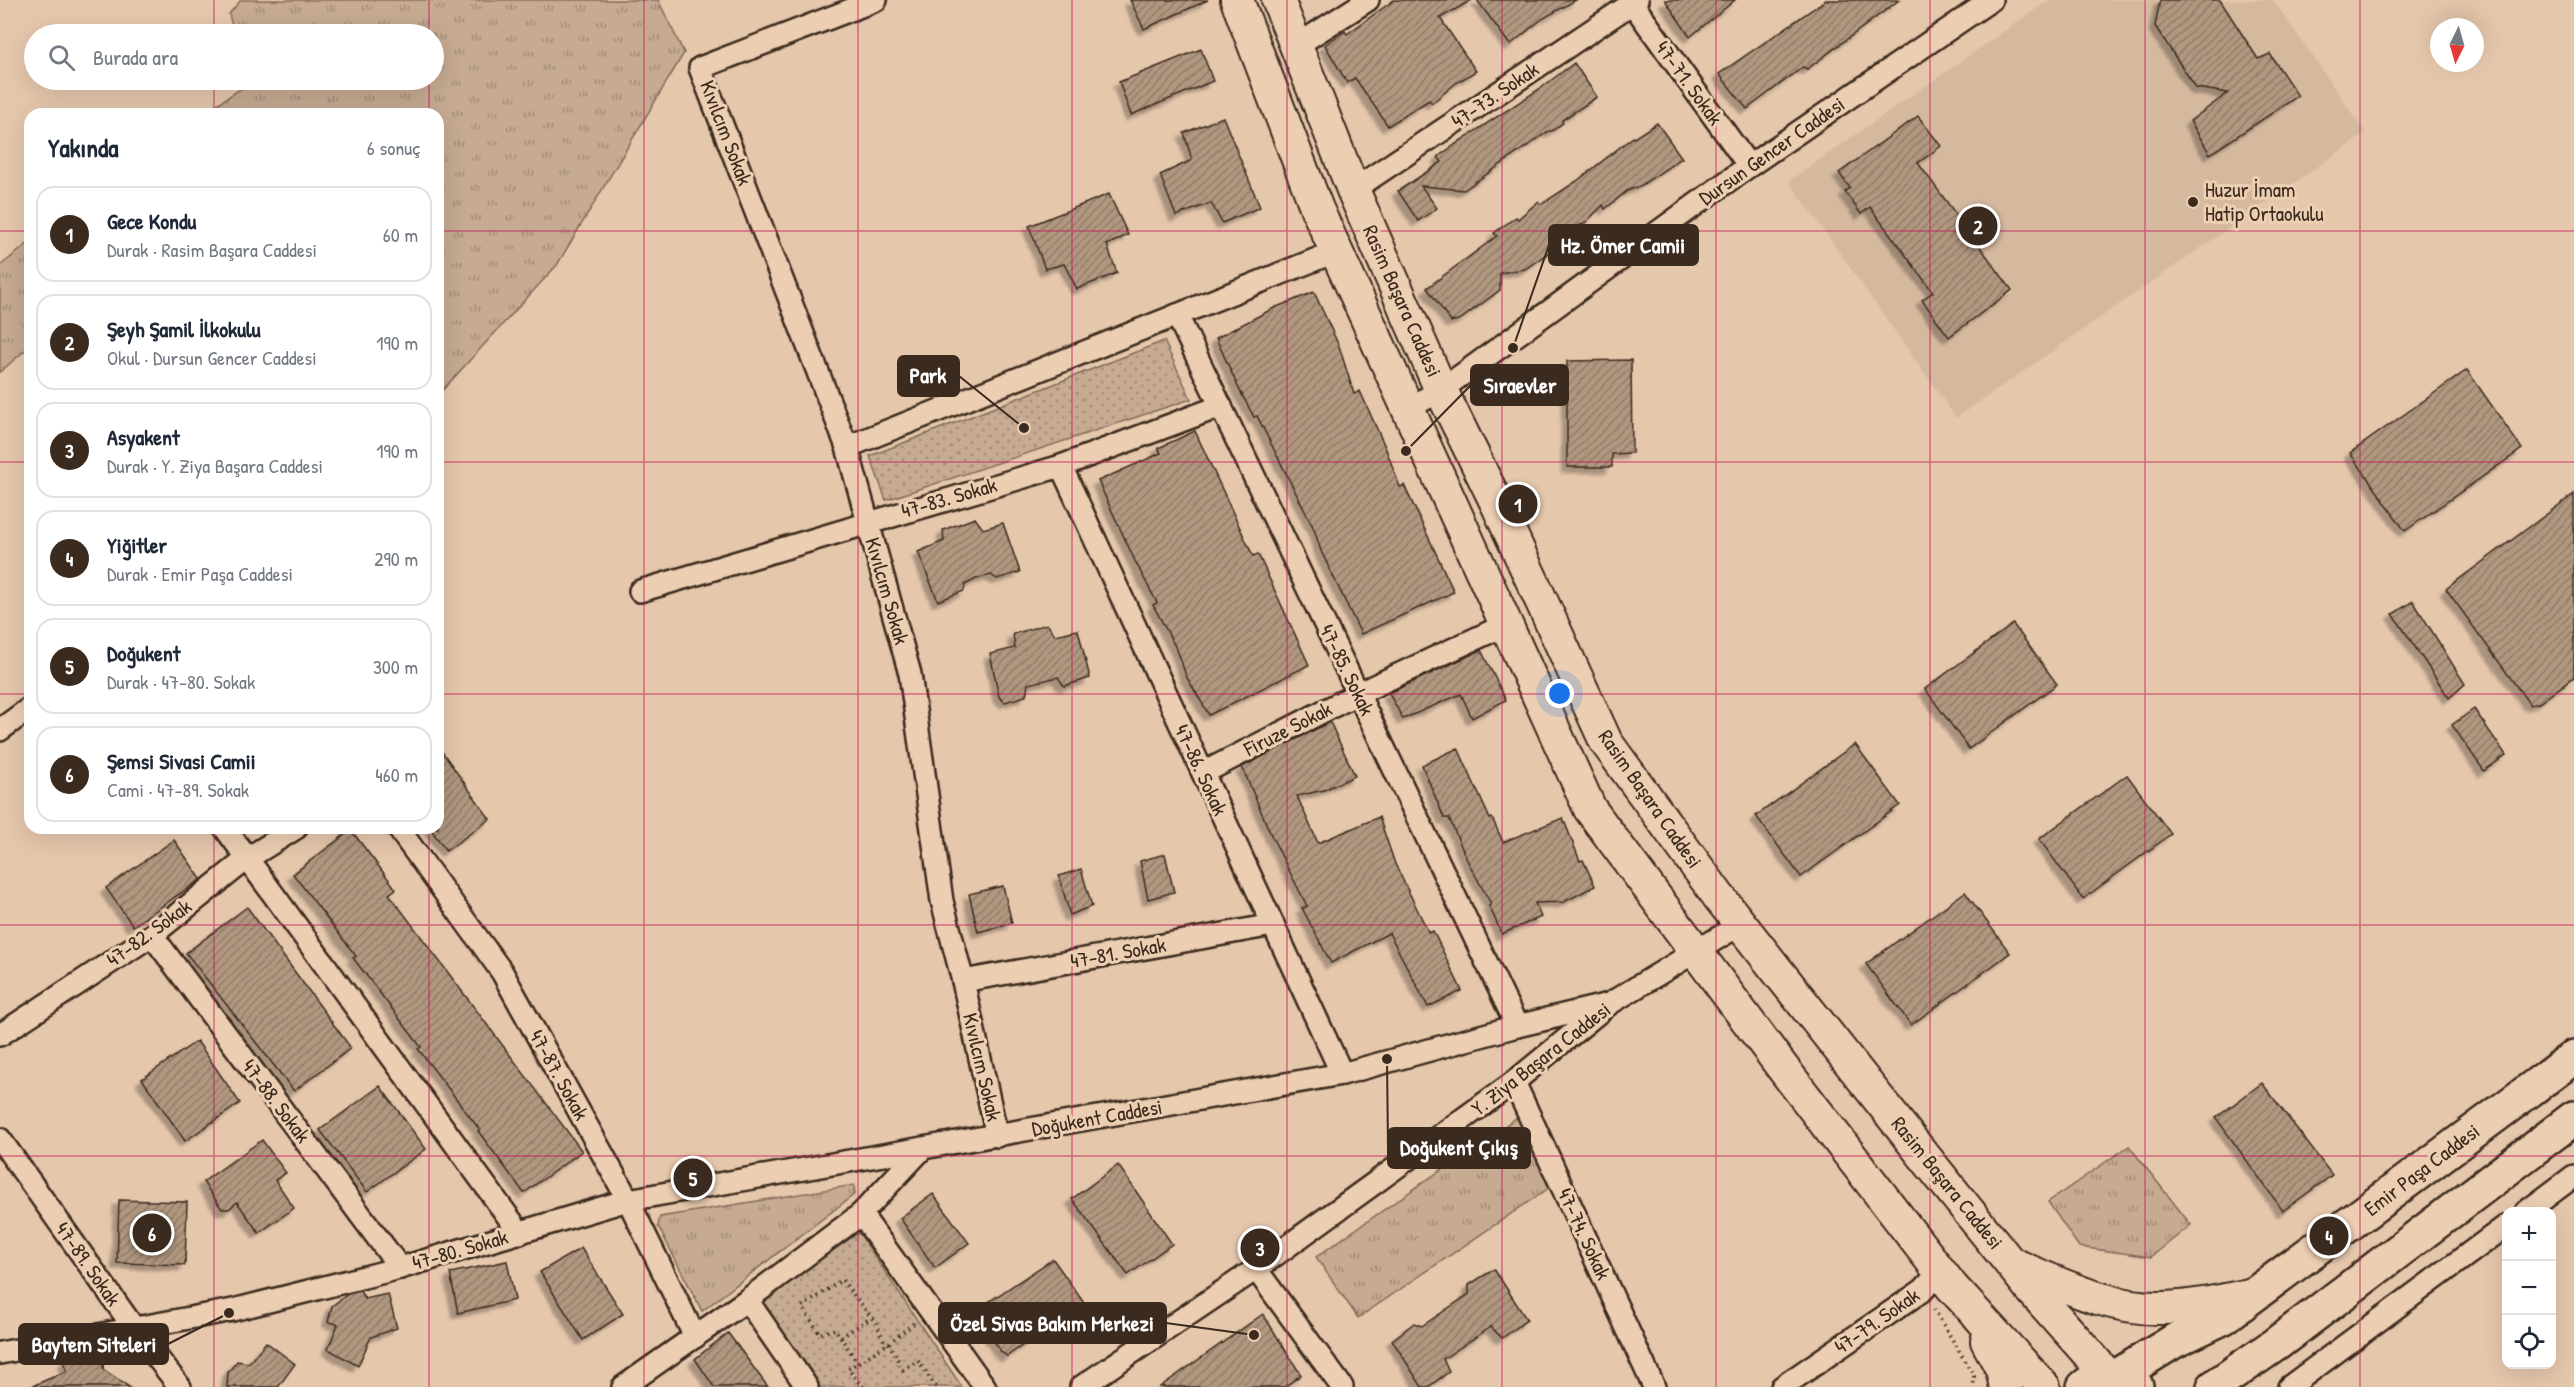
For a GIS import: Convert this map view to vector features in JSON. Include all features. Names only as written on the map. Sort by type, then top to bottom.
[{"type":"main road","name":"Emir Paşa Caddesi","points":[[2112,1382],[2174,1341],[2224,1317],[2574,1057]]},
{"type":"main road","points":[[2214,1387],[2276,1344],[2574,1118]]},
{"type":"street","name":"Kıvılcım Sokak","points":[[876,0],[700,68],[847,447],[910,674],[942,901],[963,981],[997,1136]]},
{"type":"street","name":"Rasim Başara Caddesi","points":[[1237,0],[1317,209],[1409,408],[1504,625],[1590,809],[1782,1067],[1938,1283],[2044,1387]]},
{"type":"street","name":"Rasim Başara Caddesi","points":[[1278,0],[1353,190],[1441,390],[1498,506],[1606,742],[1741,924],[2010,1263],[2112,1382]]},
{"type":"street","points":[[1296,46],[1368,0]]},
{"type":"street","name":"Dursun Gencer Caddesi","points":[[1409,408],[1441,390],[1749,166],[1991,0]]},
{"type":"street","name":"47-71. Sokak","points":[[1633,1],[1749,166]]},
{"type":"street","name":"47-73. Sokak","points":[[1353,190],[1633,1]]},
{"type":"street","points":[[847,447],[1337,251]]},
{"type":"street","name":"47-85. Sokak","points":[[1177,315],[1517,1026]]},
{"type":"street","name":"47-83. Sokak","points":[[640,591],[1061,466],[1221,406]]},
{"type":"street","name":"47-86. Sokak","points":[[1061,466],[1342,1074]]},
{"type":"street","name":"Firuze Sokak","points":[[1203,773],[1359,693],[1504,625]]},
{"type":"street","points":[[0,730],[24,712]]},
{"type":"street","points":[[230,834],[520,1233]]},
{"type":"street","name":"47-82. Sokak","points":[[0,1035],[152,935],[248,858],[286,834]]},
{"type":"street","name":"47-87. Sokak","points":[[402,834],[502,972],[628,1200],[695,1337]]},
{"type":"street","name":"Y. Ziya Başara Caddesi","points":[[1081,1387],[1256,1269],[1514,1082],[1609,1004],[1741,924]]},
{"type":"street","name":"47-81. Sokak","points":[[963,981],[1272,925]]},
{"type":"street","name":"47-88. Sokak","points":[[152,935],[400,1268]]},
{"type":"street","name":"Doğukent Caddesi","points":[[921,1150],[1342,1074],[1517,1026],[1609,1004]]},
{"type":"street","name":"47-74. Sokak","points":[[1514,1082],[1654,1387]]},
{"type":"street","name":"47-89. Sokak","points":[[0,1139],[134,1328],[180,1387]]},
{"type":"street","points":[[623,1387],[747,1300],[861,1214],[921,1150]]},
{"type":"street","name":"47-80. Sokak","points":[[0,1353],[233,1310],[400,1268],[628,1200],[921,1150]]},
{"type":"street","points":[[2533,1207],[2574,1176]]},
{"type":"street","points":[[861,1214],[986,1387]]},
{"type":"street","points":[[2289,1387],[2502,1229]]},
{"type":"street","points":[[2010,1263],[2074,1290],[2114,1303],[2162,1308],[2208,1304],[2254,1294]]},
{"type":"street","points":[[1256,1269],[1342,1387]]},
{"type":"street","points":[[1938,1283],[1991,1348],[2002,1369],[2006,1387]]},
{"type":"street","name":"47-79. Sokak","points":[[1782,1387],[1938,1283]]},
{"type":"street","points":[[747,1300],[807,1387]]},
{"type":"path","points":[[858,1362],[835,1329],[820,1334],[802,1307],[842,1280],[871,1318],[903,1370],[918,1361],[936,1387]]},
{"type":"path","points":[[1938,1283],[1974,1376],[1973,1387]]},
{"type":"path","points":[[863,1387],[848,1369],[888,1344],[930,1310]]},
{"type":"path","points":[[841,1337],[871,1318]]},
{"type":"shaded area","points":[[2049,0],[2273,0],[2366,133],[1956,418],[1789,181]]},
{"type":"green space","points":[[241,0],[658,0],[684,53],[557,265],[444,388],[444,108],[211,108],[239,90],[444,90],[444,24],[232,24],[229,14]]},
{"type":"green space","points":[[24,247],[24,351],[0,372],[0,266]]},
{"type":"green space","points":[[1164,341],[1191,399],[886,500],[870,456]]},
{"type":"green space","points":[[1519,1116],[1549,1188],[1358,1318],[1316,1257]]},
{"type":"green space","points":[[2129,1146],[2191,1225],[2151,1257],[2079,1247],[2048,1202]]},
{"type":"green space","points":[[854,1185],[855,1194],[702,1311],[658,1226],[660,1217]]},
{"type":"green space","points":[[859,1233],[962,1387],[820,1387],[760,1299]]},
{"type":"building","points":[[1130,0],[1208,0],[1144,29]]},
{"type":"building","points":[[1394,0],[1472,0],[1440,18],[1476,71],[1456,83],[1432,103],[1429,100],[1388,126],[1355,78],[1347,83],[1325,45],[1345,31],[1347,34]]},
{"type":"building","points":[[1477,0],[1576,0],[1542,19],[1510,45]]},
{"type":"building","points":[[1665,0],[1735,0],[1690,37]]},
{"type":"building","points":[[1826,0],[1899,0],[1807,69],[1803,67],[1747,109],[1719,74]]},
{"type":"building","points":[[2160,0],[2220,0],[2258,59],[2270,54],[2298,96],[2210,154],[2190,121],[2228,93],[2196,88],[2155,26]]},
{"type":"building","points":[[1201,49],[1213,81],[1131,115],[1119,82]]},
{"type":"building","points":[[1574,63],[1597,97],[1562,120],[1563,123],[1552,131],[1464,190],[1421,186],[1437,208],[1418,221],[1398,191],[1442,162],[1438,157],[1460,141],[1541,88]]},
{"type":"building","points":[[1918,116],[1941,146],[1918,163],[2012,290],[1949,337],[1922,300],[1933,292],[1870,207],[1861,214],[1845,192],[1850,188],[1839,173]]},
{"type":"building","points":[[1223,117],[1260,207],[1222,223],[1211,203],[1176,216],[1160,175],[1192,160],[1184,133]]},
{"type":"building","points":[[1657,123],[1682,158],[1640,186],[1627,191],[1605,209],[1603,205],[1584,224],[1563,231],[1568,239],[1525,269],[1500,273],[1500,290],[1461,319],[1451,322],[1427,288],[1497,236],[1494,233],[1516,217],[1518,219],[1538,202],[1542,204],[1577,181],[1633,137]]},
{"type":"building","points":[[1109,194],[1128,235],[1107,245],[1117,273],[1077,289],[1064,264],[1045,269],[1029,226]]},
{"type":"building","points":[[1314,292],[1339,346],[1354,394],[1360,391],[1400,487],[1404,485],[1454,592],[1361,634],[1321,551],[1314,529],[1257,416],[1254,417],[1239,389],[1216,338],[1274,308]]},
{"type":"building","points":[[1631,360],[1632,453],[1612,454],[1612,467],[1567,467],[1567,361]]},
{"type":"building","points":[[2467,370],[2522,449],[2405,531],[2350,453]]},
{"type":"building","points":[[1195,431],[1253,556],[1258,554],[1309,665],[1209,715],[1186,676],[1178,652],[1153,605],[1157,603],[1098,481],[1161,453],[1158,448]]},
{"type":"building","points":[[2574,494],[2574,677],[2539,703],[2530,705],[2446,589]]},
{"type":"building","points":[[975,518],[983,529],[1003,523],[1020,572],[997,579],[991,575],[976,579],[965,585],[964,591],[938,601],[918,552],[944,541],[943,530]]},
{"type":"building","points":[[2413,601],[2465,684],[2449,698],[2393,614]]},
{"type":"building","points":[[1047,624],[1055,635],[1078,630],[1090,678],[1064,686],[1058,677],[1028,684],[1026,696],[1005,702],[999,697],[990,654],[1015,648],[1013,634]]},
{"type":"building","points":[[2013,624],[2057,684],[1969,749],[1925,689]]},
{"type":"building","points":[[1481,650],[1506,700],[1472,718],[1461,694],[1403,719],[1389,693]]},
{"type":"building","points":[[2474,709],[2506,755],[2484,771],[2452,725]]},
{"type":"building","points":[[1330,722],[1355,776],[1324,790],[1297,796],[1318,843],[1379,817],[1395,864],[1429,933],[1433,931],[1462,991],[1428,1007],[1389,933],[1331,963],[1302,908],[1307,906],[1272,837],[1242,767]]},
{"type":"building","points":[[1855,744],[1900,805],[1801,877],[1756,816]]},
{"type":"building","points":[[1458,748],[1503,842],[1563,818],[1580,861],[1583,860],[1595,886],[1564,902],[1535,903],[1541,917],[1502,934],[1489,906],[1491,904],[1467,860],[1449,818],[1444,818],[1422,765]]},
{"type":"building","points":[[444,754],[490,819],[446,851],[434,834],[444,834]]},
{"type":"building","points":[[2127,775],[2171,834],[2083,899],[2039,839]]},
{"type":"building","points":[[346,834],[354,834],[396,889],[389,894],[582,1151],[524,1193],[478,1131],[480,1130],[418,1049],[421,1047],[353,958],[356,956],[293,874]]},
{"type":"building","points":[[174,840],[201,879],[133,926],[106,888]]},
{"type":"building","points":[[1165,854],[1174,892],[1148,899],[1140,861]]},
{"type":"building","points":[[1081,869],[1092,906],[1070,915],[1059,876]]},
{"type":"building","points":[[1003,886],[1012,923],[978,932],[969,894]]},
{"type":"building","points":[[1965,892],[2010,953],[1911,1025],[1866,964]]},
{"type":"building","points":[[247,907],[351,1048],[294,1091],[186,953]]},
{"type":"building","points":[[197,1041],[240,1103],[185,1141],[142,1079]]},
{"type":"building","points":[[2262,1083],[2332,1175],[2283,1211],[2216,1118]]},
{"type":"building","points":[[380,1086],[426,1149],[367,1192],[320,1130]]},
{"type":"building","points":[[262,1140],[286,1173],[275,1180],[294,1208],[259,1233],[237,1202],[229,1209],[222,1209],[203,1182]]},
{"type":"building","points":[[1118,1165],[1172,1244],[1128,1275],[1072,1199]]},
{"type":"building","points":[[933,1194],[969,1243],[935,1268],[900,1218]]},
{"type":"building","points":[[119,1200],[187,1202],[185,1265],[117,1263]]},
{"type":"building","points":[[581,1248],[623,1314],[583,1340],[540,1272]]},
{"type":"building","points":[[1053,1259],[1084,1303],[1007,1356],[1001,1352],[975,1311]]},
{"type":"building","points":[[507,1261],[515,1300],[458,1313],[450,1273]]},
{"type":"building","points":[[1494,1269],[1527,1320],[1502,1338],[1491,1327],[1443,1359],[1449,1372],[1428,1387],[1422,1387],[1392,1340],[1414,1323],[1422,1326],[1469,1294],[1469,1285]]},
{"type":"building","points":[[360,1291],[365,1299],[388,1294],[397,1328],[371,1337],[358,1366],[328,1349],[338,1324],[328,1322],[332,1306],[348,1294]]},
{"type":"building","points":[[1263,1314],[1301,1375],[1284,1387],[1160,1387]]},
{"type":"building","points":[[728,1333],[768,1387],[714,1387],[695,1359]]},
{"type":"building","points":[[266,1342],[295,1364],[278,1387],[227,1387],[228,1372],[237,1361],[249,1363]]},
{"type":"building","points":[[74,1354],[92,1354],[104,1358],[103,1369],[129,1387],[30,1387],[67,1371],[63,1362]]},
{"type":"place","name":"Huzur İmam Hatip Ortaokulu","points":[[2193,202]]},
{"type":"place","name":"Şeyh Şamil İlkokulu","points":[[1978,226]]},
{"type":"place","name":"Hz. Ömer Camii","points":[[1513,348]]},
{"type":"place","name":"Park","points":[[1024,428]]},
{"type":"place","name":"Sıraevler","points":[[1406,451]]},
{"type":"place","name":"Gece Kondu","points":[[1518,504]]},
{"type":"place","name":"Doğukent Çıkış","points":[[1387,1059]]},
{"type":"place","name":"Doğukent","points":[[693,1178]]},
{"type":"place","name":"Şemsi Sivasi Camii","points":[[152,1233]]},
{"type":"place","name":"Yiğitler","points":[[2329,1236]]},
{"type":"place","name":"Asyakent","points":[[1260,1248]]},
{"type":"place","name":"Baytem Siteleri","points":[[229,1313]]},
{"type":"place","name":"Özel Sivas Bakım Merkezi","points":[[1254,1335]]}]
